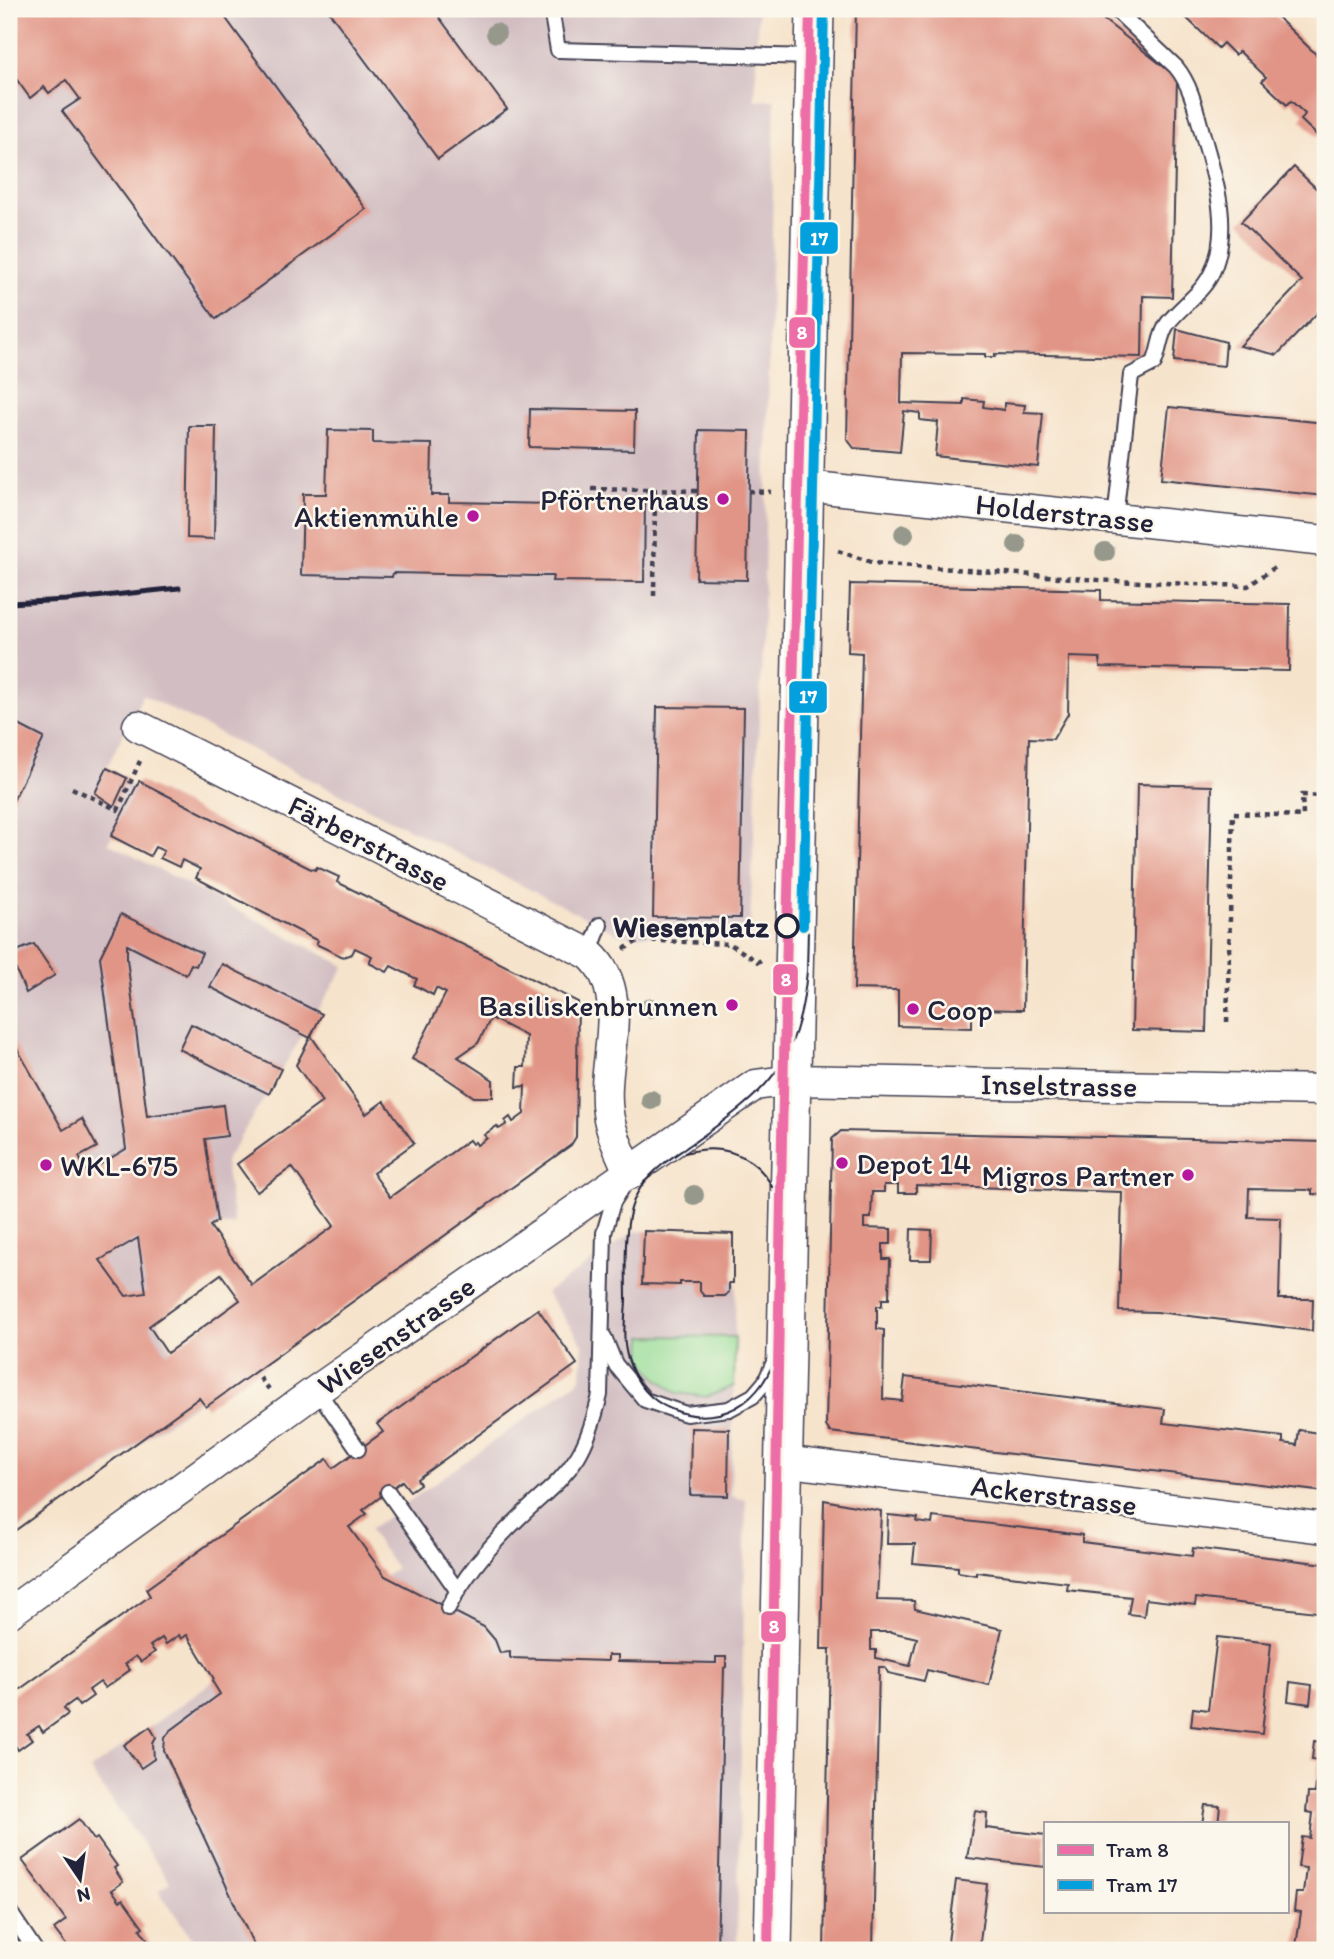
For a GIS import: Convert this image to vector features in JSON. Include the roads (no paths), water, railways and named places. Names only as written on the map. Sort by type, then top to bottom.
[{"type":"street","points":[[773,1950],[782,1461],[793,1080],[788,489],[815,9]]},
{"type":"street","name":"Holderstrasse","points":[[788,489],[1325,541]]},
{"type":"street","name":"Färberstrasse","points":[[146,730],[594,959]]},
{"type":"street","points":[[594,959],[608,981],[612,999],[607,1111],[630,1174]]},
{"type":"street","name":"Inselstrasse","points":[[793,1080],[1325,1090]]},
{"type":"street","name":"Wiesenstrasse","points":[[9,1614],[317,1390],[755,1085],[793,1080]]},
{"type":"street","name":"Ackerstrasse","points":[[782,1461],[1325,1528]]},
{"type":"lane","points":[[551,9],[558,50],[814,57]]},
{"type":"lane","points":[[1115,9],[1184,77],[1195,105],[1217,185],[1221,215],[1218,249],[1212,273],[1167,324],[1154,363],[1131,375],[1115,519]]},
{"type":"lane","points":[[594,959],[600,925]]},
{"type":"lane","points":[[448,1608],[475,1564],[522,1514],[554,1488],[579,1455],[594,1420],[600,1395],[604,1233],[614,1202],[630,1174]]},
{"type":"lane","points":[[602,1333],[615,1364],[645,1400],[686,1414],[729,1409],[753,1396],[765,1382],[785,1339]]},
{"type":"lane","points":[[317,1390],[358,1450]]},
{"type":"lane","points":[[388,1492],[457,1590]]},
{"type":"lane","points":[[9,1911],[35,1950]]},
{"type":"tram line","name":"8","points":[[768,1950],[782,1137],[810,9]]},
{"type":"tram line","name":"17","points":[[803,926],[824,9]]},
{"type":"tram line","points":[[779,1337],[775,1357],[767,1375],[744,1403],[711,1415],[691,1415],[663,1405],[639,1382],[626,1352],[626,1238],[632,1205],[646,1180],[759,1091],[774,1074],[796,1031],[807,971],[812,761]]},
{"type":"tram line","points":[[685,1153],[721,1150],[750,1161],[771,1185],[778,1201],[781,1220]]},
{"type":"railway","points":[[9,603],[67,600],[179,588]]},
{"type":"place","name":"Pförtnerhaus","points":[[723,499]]},
{"type":"place","name":"Aktienmühle","points":[[473,516]]},
{"type":"place","name":"Wiesenplatz","points":[[787,926]]},
{"type":"place","name":"Basiliskenbrunnen","points":[[732,1005]]},
{"type":"place","name":"Coop","points":[[913,1009]]},
{"type":"place","name":"Depot 14","points":[[842,1163]]},
{"type":"place","name":"WKL-675","points":[[46,1165]]},
{"type":"place","name":"Migros Partner","points":[[1188,1175]]}]
